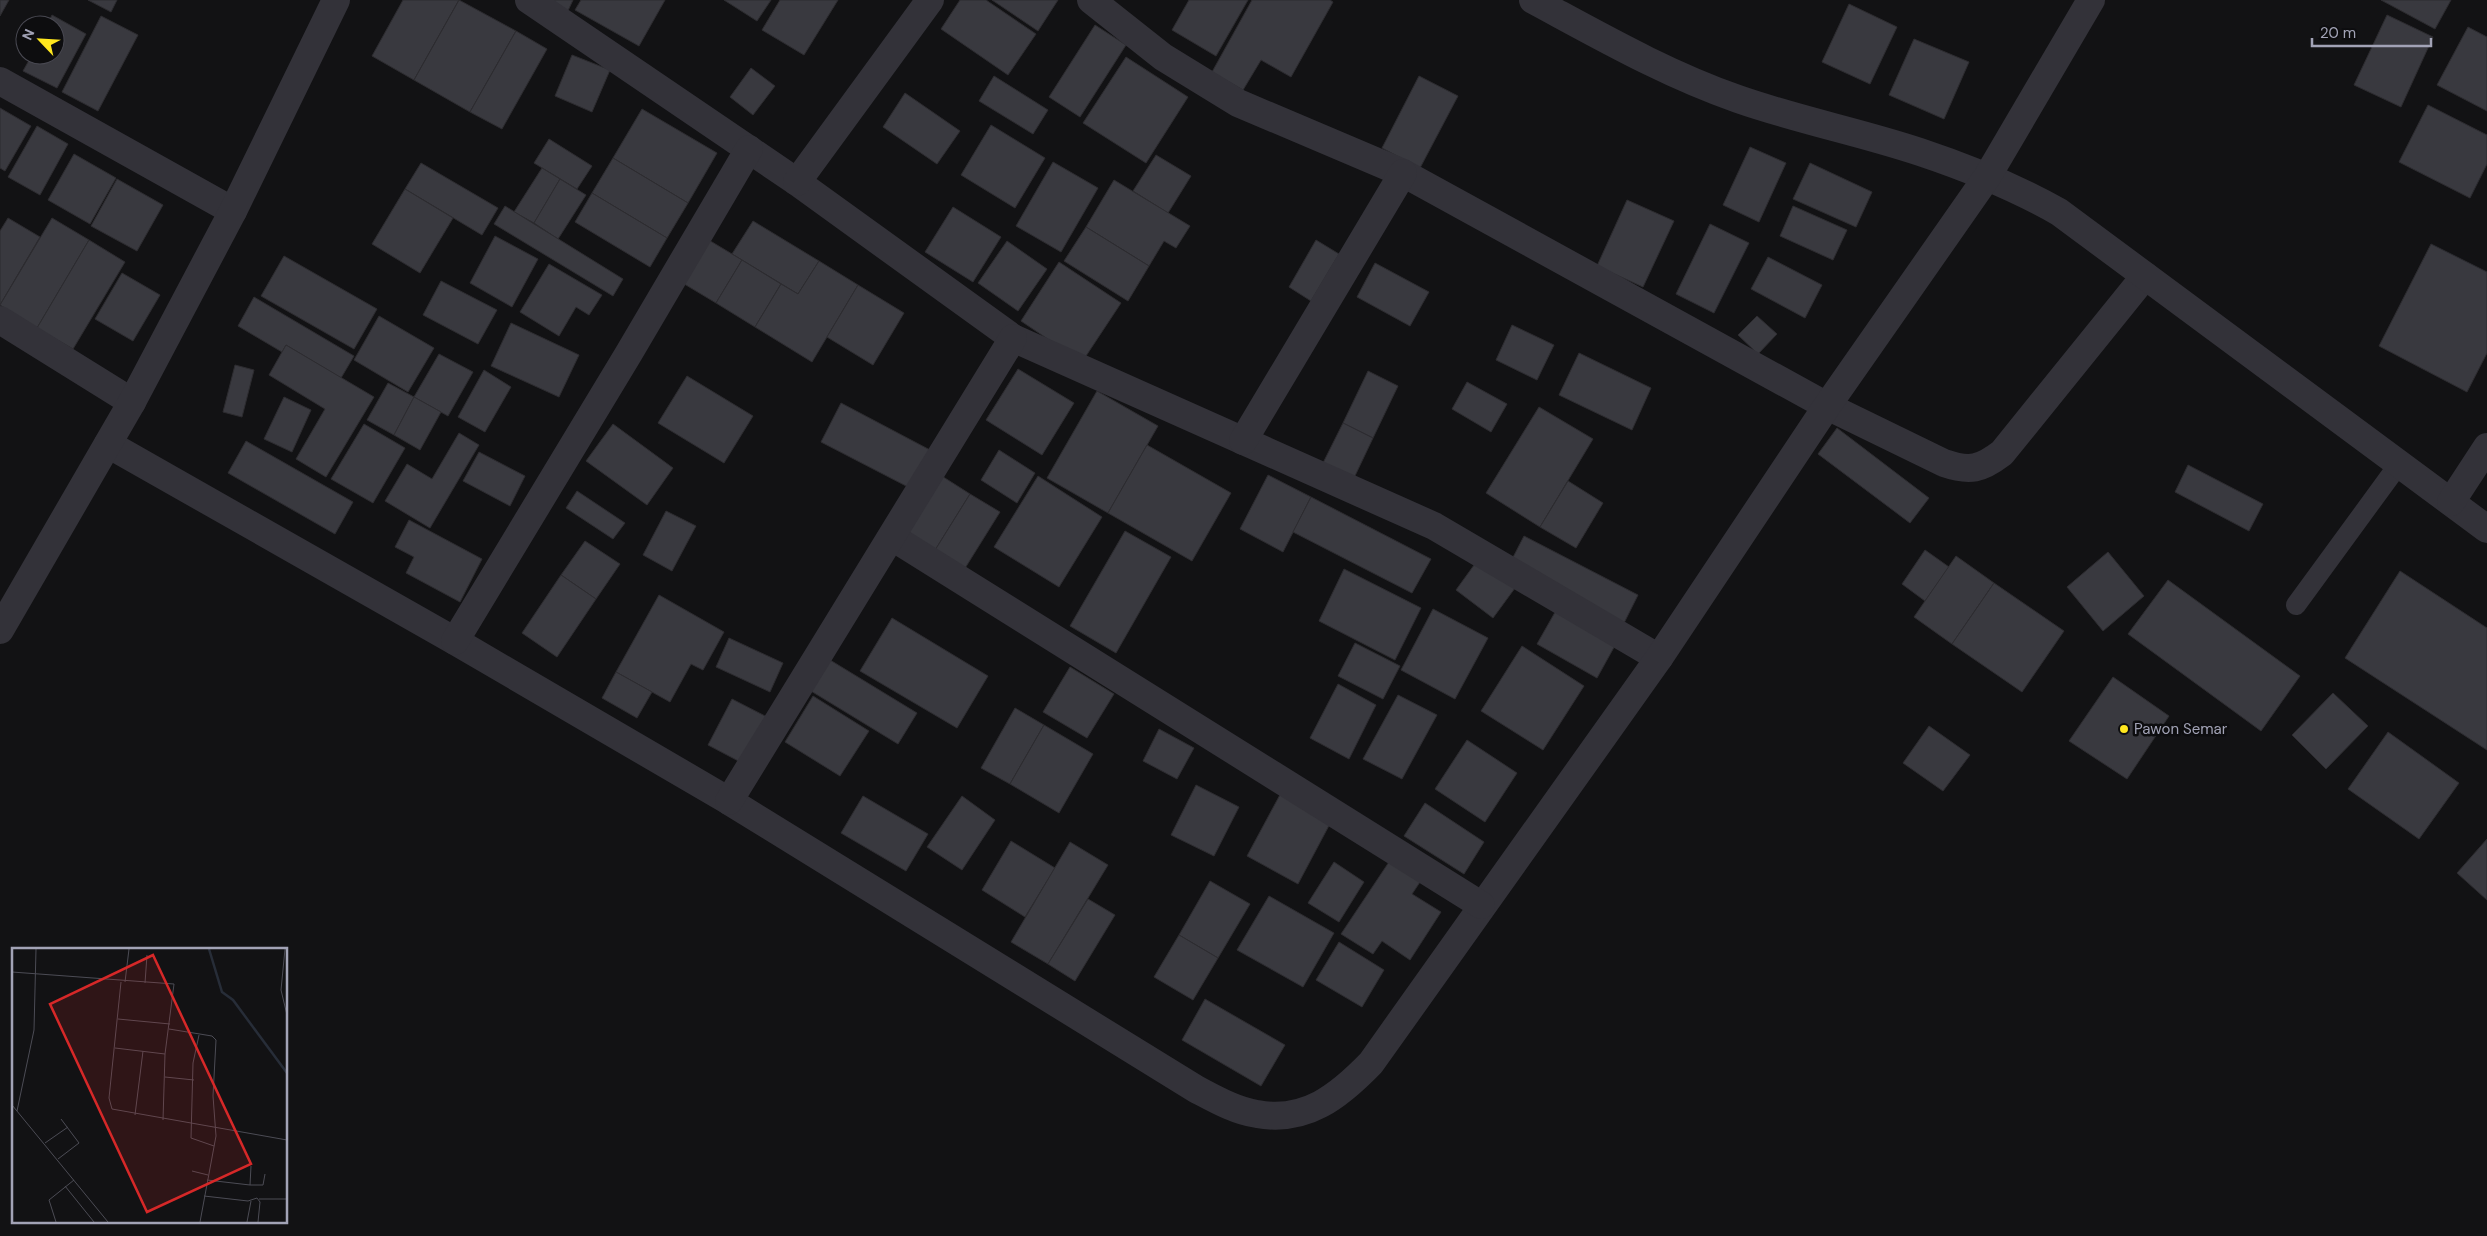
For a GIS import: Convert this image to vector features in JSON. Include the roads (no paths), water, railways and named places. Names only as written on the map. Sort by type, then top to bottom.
[{"type":"street","points":[[0,630],[132,402],[233,211],[336,0]]},
{"type":"street","points":[[529,0],[797,182],[1013,338],[1434,526],[1659,658]]},
{"type":"street","points":[[797,182],[930,0]]},
{"type":"street","points":[[1091,0],[1164,57],[1238,103],[1403,173],[1827,406],[1944,463],[1961,469],[1984,466],[2002,453],[2145,276]]},
{"type":"street","points":[[1533,0],[1651,63],[1696,83],[1739,99],[1920,152],[2026,193],[2059,212],[2487,529]]},
{"type":"street","points":[[108,444],[454,641],[729,801],[1196,1089],[1229,1105],[1256,1114],[1278,1116],[1299,1113],[1320,1105],[1346,1088],[1371,1063],[1659,658],[1827,406],[1987,177],[2091,0]]},
{"type":"street","points":[[0,81],[233,211]]},
{"type":"street","points":[[454,641],[629,353],[749,149]]},
{"type":"street","points":[[1243,441],[1403,173]]},
{"type":"street","points":[[0,320],[132,402]]},
{"type":"street","points":[[729,801],[1013,338]]},
{"type":"street","points":[[2451,502],[2487,447]]},
{"type":"street","points":[[892,537],[1481,906]]},
{"type":"lane","points":[[2296,605],[2399,464]]},
{"type":"place","name":"Pawon Semar","points":[[2124,729]]}]
